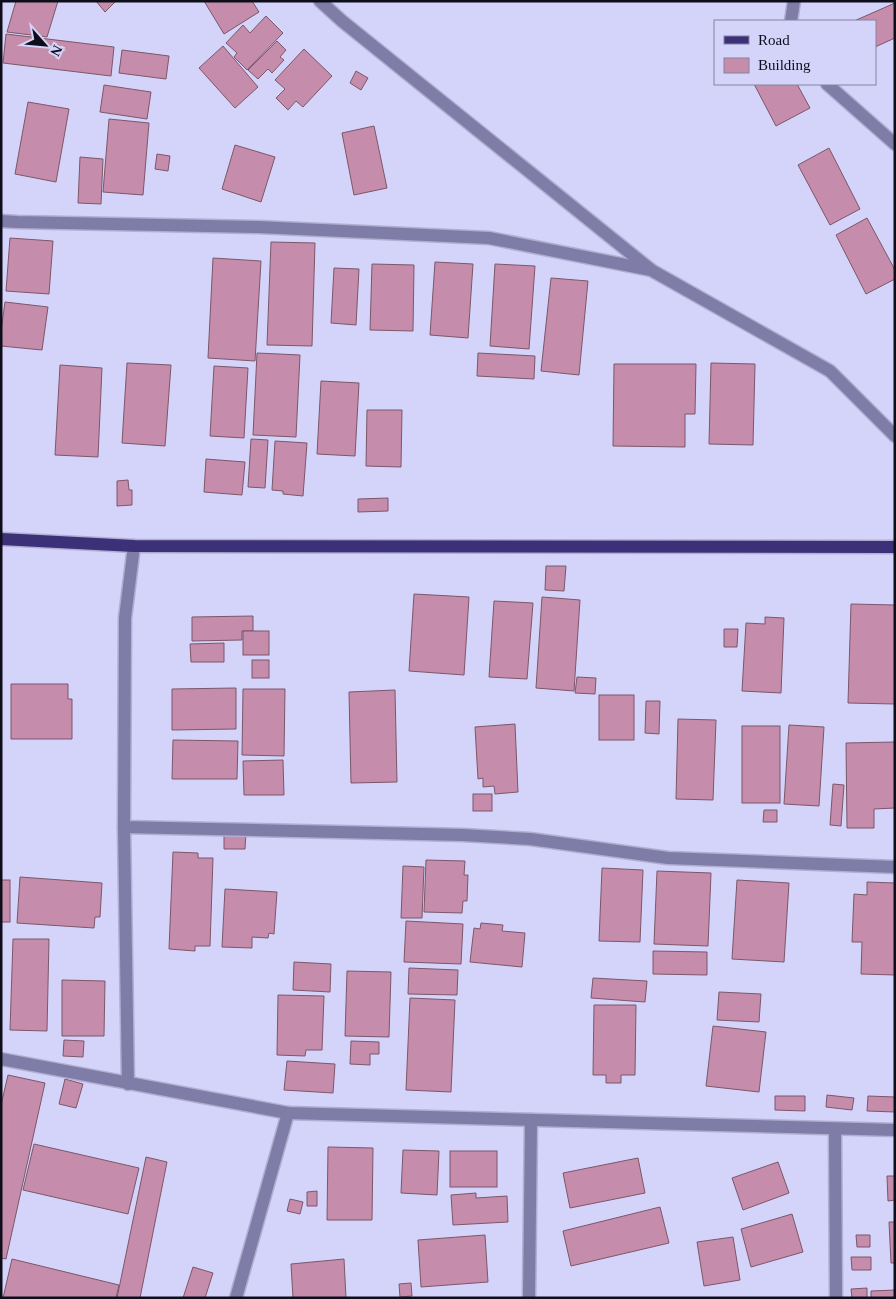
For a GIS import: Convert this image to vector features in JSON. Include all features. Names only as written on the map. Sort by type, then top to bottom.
[{"type":"main road","points":[[1,539],[134,546],[895,546]]},
{"type":"street","points":[[320,1],[342,22],[651,270],[830,371],[895,436]]},
{"type":"street","points":[[791,20],[794,1]]},
{"type":"street","points":[[828,85],[895,144]]},
{"type":"street","points":[[1,221],[258,227],[489,238],[651,270]]},
{"type":"street","points":[[128,1084],[124,827],[125,618],[134,546]]},
{"type":"street","points":[[124,827],[462,835],[530,839],[668,858],[895,867]]},
{"type":"street","points":[[1,1059],[288,1113],[895,1130]]},
{"type":"street","points":[[236,1298],[288,1113]]},
{"type":"street","points":[[528,1298],[531,1120]]},
{"type":"street","points":[[835,1129],[836,1298]]},
{"type":"building","points":[[16,1],[58,1],[47,37],[7,32]]},
{"type":"building","points":[[96,1],[116,1],[105,12]]},
{"type":"building","points":[[204,1],[252,1],[259,12],[224,34]]},
{"type":"building","points":[[895,3],[895,38],[876,47],[876,20],[856,20]]},
{"type":"building","points":[[266,16],[283,33],[247,70],[234,57],[237,53],[226,43],[243,25],[250,33]]},
{"type":"building","points":[[6,34],[114,47],[111,76],[3,63]]},
{"type":"building","points":[[277,41],[286,50],[280,57],[284,60],[272,73],[268,69],[258,79],[248,70]]},
{"type":"building","points":[[223,46],[258,87],[235,108],[199,68]]},
{"type":"building","points":[[304,49],[332,76],[303,107],[296,101],[288,110],[276,98],[285,89],[275,80]]},
{"type":"building","points":[[122,50],[169,56],[166,79],[119,73]]},
{"type":"building","points":[[356,71],[368,78],[361,90],[350,83]]},
{"type":"building","points":[[104,85],[151,92],[147,119],[100,112]]},
{"type":"building","points":[[755,85],[798,85],[810,108],[776,126]]},
{"type":"building","points":[[28,102],[69,109],[56,182],[15,174]]},
{"type":"building","points":[[109,119],[149,123],[143,195],[103,192]]},
{"type":"building","points":[[374,126],[387,188],[354,195],[342,133]]},
{"type":"building","points":[[235,145],[275,157],[261,202],[222,189]]},
{"type":"building","points":[[829,148],[860,209],[830,225],[798,165]]},
{"type":"building","points":[[157,154],[170,156],[168,171],[155,169]]},
{"type":"building","points":[[80,157],[103,159],[101,204],[78,203]]},
{"type":"building","points":[[867,218],[895,270],[895,279],[866,294],[836,235]]},
{"type":"building","points":[[10,238],[53,241],[49,294],[6,291]]},
{"type":"building","points":[[271,242],[315,243],[312,346],[267,345]]},
{"type":"building","points":[[213,258],[261,261],[255,361],[208,358]]},
{"type":"building","points":[[435,262],[473,264],[468,338],[430,335]]},
{"type":"building","points":[[372,264],[414,265],[413,331],[370,330]]},
{"type":"building","points":[[495,264],[535,266],[529,349],[490,346]]},
{"type":"building","points":[[334,268],[359,269],[356,325],[331,323]]},
{"type":"building","points":[[551,278],[588,281],[579,375],[541,371]]},
{"type":"building","points":[[5,302],[48,307],[42,350],[1,346]]},
{"type":"building","points":[[257,353],[300,355],[296,437],[253,435]]},
{"type":"building","points":[[478,353],[535,356],[534,379],[477,376]]},
{"type":"building","points":[[127,363],[171,365],[165,446],[122,443]]},
{"type":"building","points":[[711,363],[755,364],[753,445],[709,444]]},
{"type":"building","points":[[614,364],[696,364],[695,414],[685,414],[685,447],[613,446]]},
{"type":"building","points":[[60,365],[102,368],[98,457],[55,455]]},
{"type":"building","points":[[214,366],[248,368],[244,438],[210,436]]},
{"type":"building","points":[[321,381],[359,383],[355,456],[317,454]]},
{"type":"building","points":[[367,410],[402,410],[401,467],[366,466]]},
{"type":"building","points":[[251,439],[268,440],[265,488],[248,487]]},
{"type":"building","points":[[275,441],[307,443],[303,496],[283,494],[283,491],[272,490]]},
{"type":"building","points":[[206,459],[245,462],[242,495],[204,492]]},
{"type":"building","points":[[128,480],[129,490],[132,490],[132,505],[117,506],[117,481]]},
{"type":"building","points":[[388,498],[388,511],[358,512],[358,499]]},
{"type":"building","points":[[546,566],[566,566],[564,591],[545,590]]},
{"type":"building","points":[[414,594],[469,597],[464,675],[409,671]]},
{"type":"building","points":[[542,597],[580,600],[574,691],[536,688]]},
{"type":"building","points":[[494,601],[533,603],[527,679],[489,677]]},
{"type":"building","points":[[851,604],[895,605],[895,704],[848,703]]},
{"type":"building","points":[[253,616],[253,631],[242,631],[242,640],[192,641],[192,617]]},
{"type":"building","points":[[765,617],[784,618],[781,693],[742,691],[746,623],[765,624]]},
{"type":"building","points":[[724,629],[738,629],[737,647],[724,647]]},
{"type":"building","points":[[243,631],[269,631],[269,655],[243,655]]},
{"type":"building","points":[[224,643],[224,662],[191,662],[190,644]]},
{"type":"building","points":[[252,660],[269,660],[269,678],[252,678]]},
{"type":"building","points":[[577,677],[596,678],[595,694],[575,693]]},
{"type":"building","points":[[11,684],[68,684],[68,699],[72,699],[72,739],[11,739]]},
{"type":"building","points":[[236,688],[236,729],[172,730],[172,689]]},
{"type":"building","points":[[243,689],[285,689],[284,756],[242,755]]},
{"type":"building","points":[[395,690],[397,782],[351,783],[349,692]]},
{"type":"building","points":[[599,695],[634,695],[634,740],[599,740]]},
{"type":"building","points":[[646,701],[660,701],[659,734],[645,733]]},
{"type":"building","points":[[678,719],[716,720],[713,800],[676,799]]},
{"type":"building","points":[[515,724],[518,792],[495,794],[494,786],[483,787],[483,778],[478,779],[475,727]]},
{"type":"building","points":[[789,725],[824,727],[819,806],[784,804]]},
{"type":"building","points":[[742,726],[780,726],[780,803],[742,803]]},
{"type":"building","points":[[173,740],[238,741],[237,779],[172,779]]},
{"type":"building","points":[[895,742],[895,808],[874,809],[874,828],[847,828],[846,743]]},
{"type":"building","points":[[283,760],[284,795],[244,795],[243,761]]},
{"type":"building","points":[[833,784],[844,785],[841,826],[830,825]]},
{"type":"building","points":[[473,794],[492,794],[492,811],[473,811]]},
{"type":"building","points":[[764,810],[777,810],[777,822],[763,822]]},
{"type":"building","points":[[224,832],[246,832],[245,849],[224,849]]},
{"type":"building","points":[[173,852],[198,853],[198,858],[213,858],[210,946],[195,946],[195,951],[169,949]]},
{"type":"building","points":[[426,860],[465,861],[464,875],[468,875],[467,901],[463,901],[462,913],[424,912]]},
{"type":"building","points":[[403,866],[424,867],[422,918],[401,918]]},
{"type":"building","points":[[602,868],[643,870],[640,942],[599,941]]},
{"type":"building","points":[[657,871],[711,873],[708,946],[654,944]]},
{"type":"building","points":[[20,877],[102,883],[100,917],[95,917],[94,928],[17,923]]},
{"type":"building","points":[[1,880],[10,880],[10,922],[1,922]]},
{"type":"building","points":[[737,880],[789,883],[784,962],[732,959]]},
{"type":"building","points":[[867,882],[895,883],[895,975],[861,974],[862,942],[852,942],[854,894],[867,895]]},
{"type":"building","points":[[225,889],[277,892],[274,934],[269,933],[268,938],[252,937],[252,948],[222,947]]},
{"type":"building","points":[[406,921],[463,924],[461,964],[404,962]]},
{"type":"building","points":[[481,923],[503,925],[502,931],[525,933],[522,967],[470,962],[474,928],[480,929]]},
{"type":"building","points":[[13,939],[49,939],[47,1031],[10,1030]]},
{"type":"building","points":[[653,951],[707,952],[707,975],[653,974]]},
{"type":"building","points":[[294,962],[331,964],[330,992],[293,990]]},
{"type":"building","points":[[409,968],[458,970],[457,995],[408,994]]},
{"type":"building","points":[[347,971],[391,972],[389,1037],[345,1036]]},
{"type":"building","points":[[593,978],[647,981],[645,1002],[591,998]]},
{"type":"building","points":[[62,980],[105,981],[104,1036],[62,1036]]},
{"type":"building","points":[[719,992],[761,994],[759,1022],[717,1020]]},
{"type":"building","points":[[278,995],[324,996],[322,1050],[306,1050],[305,1056],[277,1055]]},
{"type":"building","points":[[410,998],[455,1000],[451,1092],[406,1090]]},
{"type":"building","points":[[594,1005],[636,1005],[635,1075],[621,1075],[621,1083],[606,1083],[606,1075],[593,1075]]},
{"type":"building","points":[[713,1026],[766,1032],[759,1092],[706,1086]]},
{"type":"building","points":[[64,1040],[84,1041],[83,1057],[63,1056]]},
{"type":"building","points":[[351,1041],[379,1042],[379,1054],[370,1054],[370,1065],[350,1064]]},
{"type":"building","points":[[287,1061],[335,1064],[333,1093],[284,1090]]},
{"type":"building","points":[[8,1075],[45,1083],[6,1259],[1,1258],[1,1105]]},
{"type":"building","points":[[65,1079],[83,1084],[76,1108],[59,1104]]},
{"type":"building","points":[[827,1095],[854,1098],[852,1110],[826,1107]]},
{"type":"building","points":[[775,1096],[805,1096],[805,1111],[775,1110]]},
{"type":"building","points":[[868,1096],[895,1097],[895,1112],[867,1111]]},
{"type":"building","points":[[34,1144],[139,1168],[128,1214],[23,1190]]},
{"type":"building","points":[[328,1147],[373,1148],[372,1220],[327,1220]]},
{"type":"building","points":[[403,1150],[439,1151],[437,1195],[401,1193]]},
{"type":"building","points":[[450,1151],[497,1151],[497,1187],[450,1187]]},
{"type":"building","points":[[146,1157],[167,1162],[140,1298],[117,1298]]},
{"type":"building","points":[[638,1158],[645,1193],[570,1208],[563,1173]]},
{"type":"building","points":[[778,1162],[789,1193],[743,1210],[732,1178]]},
{"type":"building","points":[[887,1176],[895,1176],[895,1200],[888,1201]]},
{"type":"building","points":[[317,1191],[317,1206],[307,1206],[307,1192]]},
{"type":"building","points":[[476,1193],[476,1198],[507,1196],[508,1222],[453,1225],[451,1195]]},
{"type":"building","points":[[290,1199],[303,1202],[300,1214],[287,1211]]},
{"type":"building","points":[[660,1207],[669,1243],[571,1266],[563,1231]]},
{"type":"building","points":[[792,1214],[803,1252],[751,1267],[741,1229]]},
{"type":"building","points":[[889,1222],[895,1222],[895,1263],[891,1263]]},
{"type":"building","points":[[485,1235],[488,1282],[421,1287],[418,1240]]},
{"type":"building","points":[[856,1235],[870,1235],[870,1247],[857,1247]]},
{"type":"building","points":[[733,1237],[740,1280],[704,1286],[697,1242]]},
{"type":"building","points":[[851,1257],[871,1257],[871,1270],[852,1270]]},
{"type":"building","points":[[12,1259],[119,1285],[116,1298],[3,1298]]},
{"type":"building","points":[[344,1259],[346,1298],[293,1298],[291,1264]]},
{"type":"building","points":[[193,1267],[213,1273],[205,1298],[183,1298]]},
{"type":"building","points":[[411,1283],[412,1296],[400,1297],[399,1284]]},
{"type":"building","points":[[867,1288],[867,1298],[852,1298],[851,1289]]},
{"type":"building","points":[[895,1290],[895,1298],[871,1298],[871,1291]]}]
